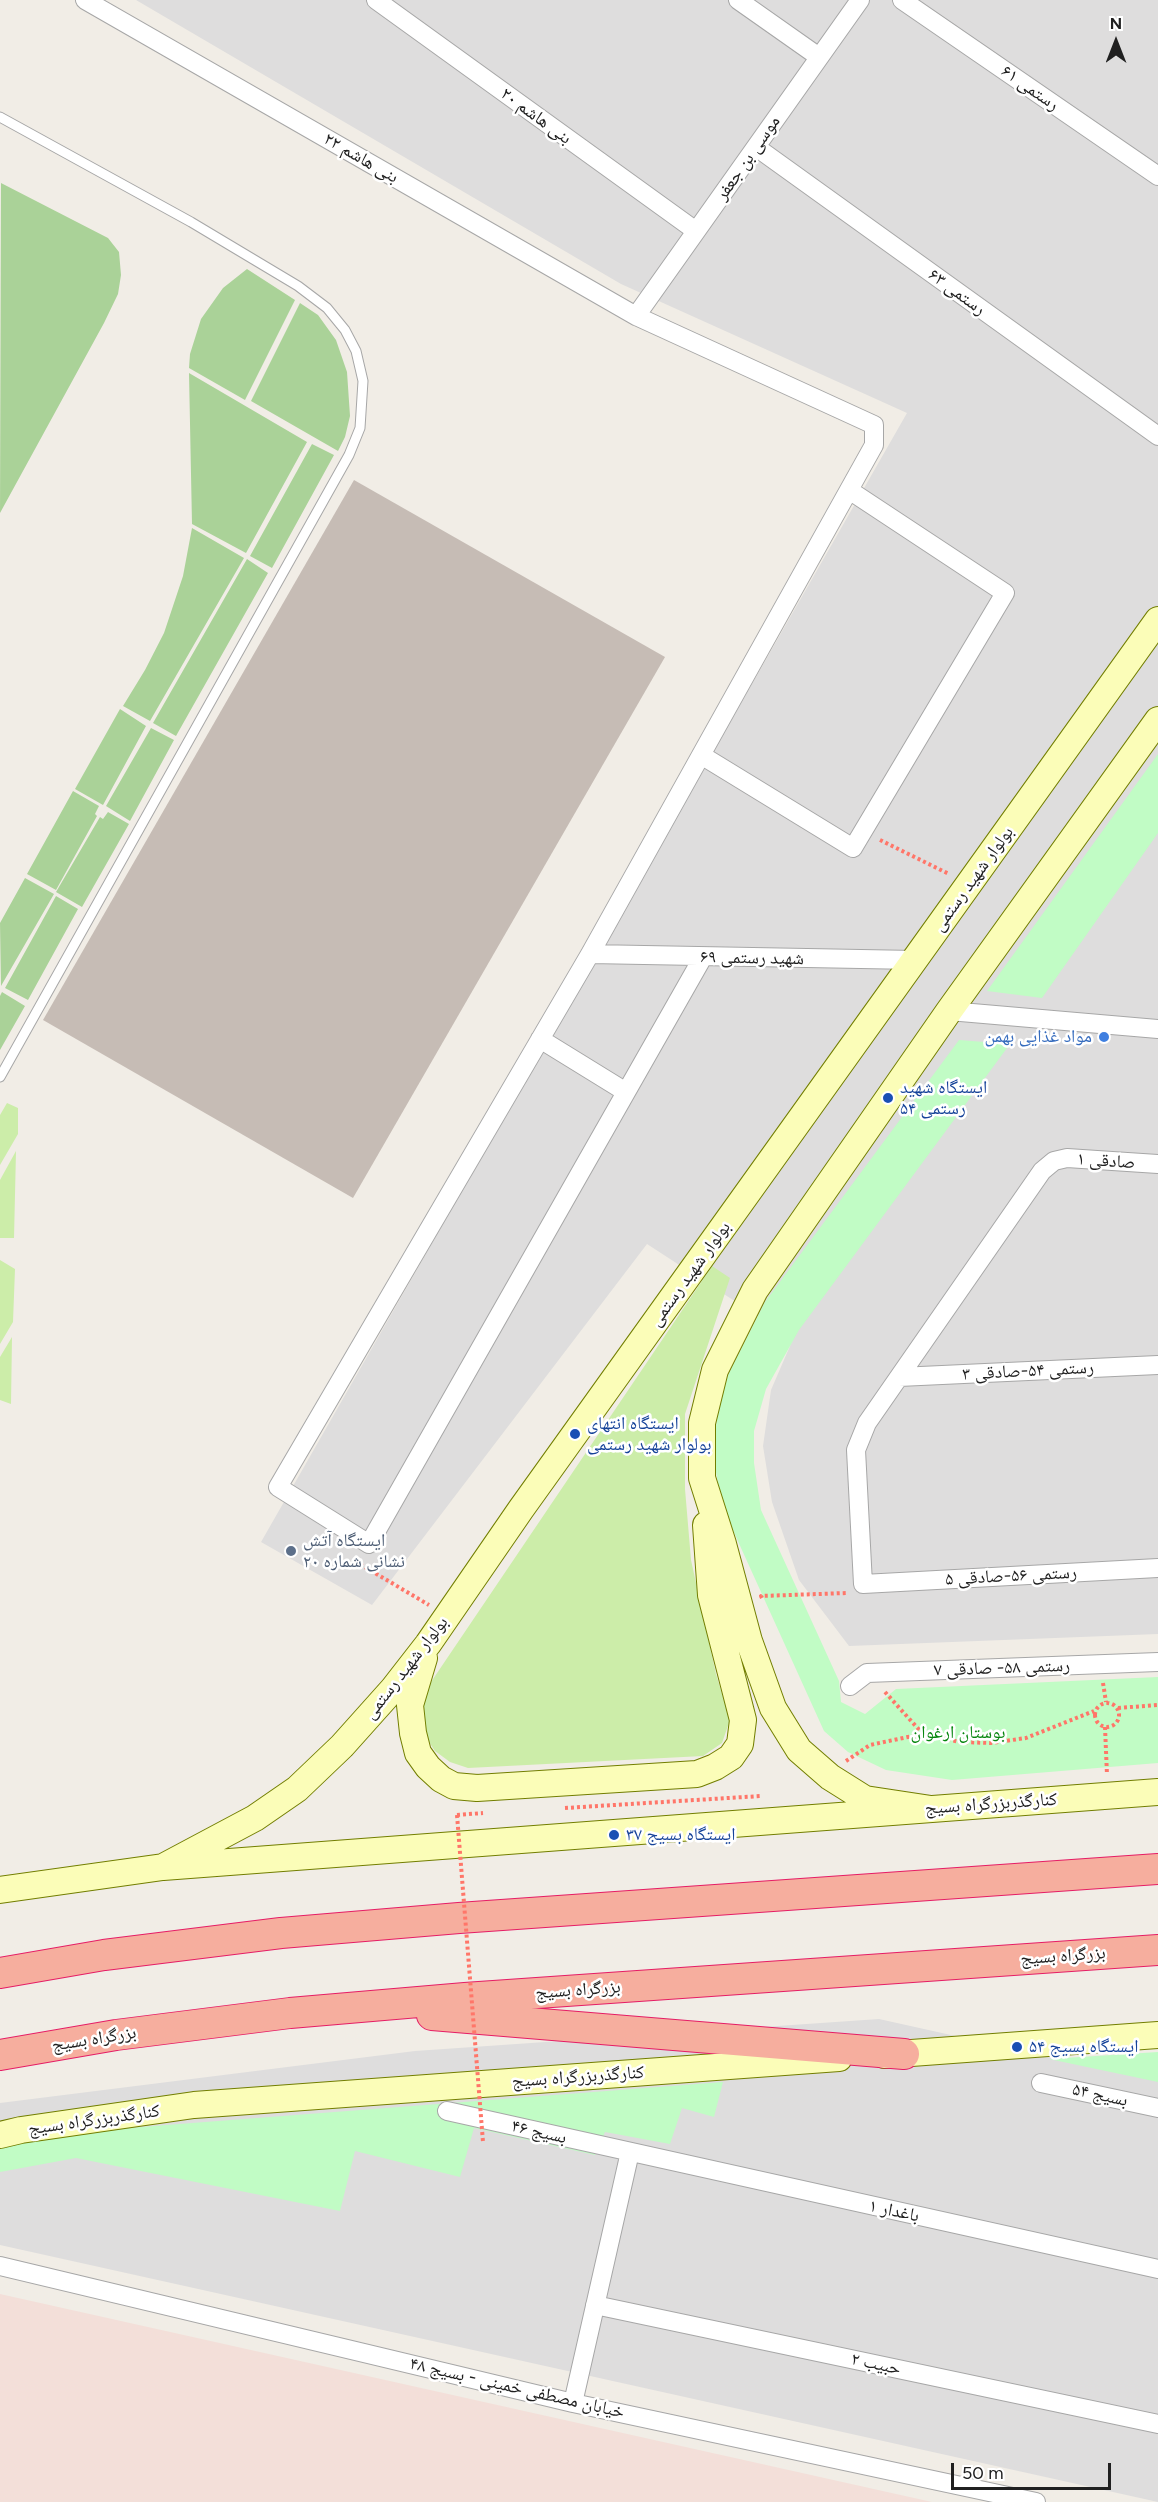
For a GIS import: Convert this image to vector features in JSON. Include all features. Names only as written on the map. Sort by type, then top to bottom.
[{"type":"highway","points":[[0,1974],[104,1955],[281,1933],[471,1917],[1158,1869]]},
{"type":"highway","name":"بزرگراه بسیج","points":[[0,2055],[116,2035],[345,2008],[1158,1950]]},
{"type":"highway","points":[[345,2008],[904,2054]]},
{"type":"main road","name":"بولوار شهید رستمی","points":[[163,1868],[255,1818],[297,1789],[342,1746],[393,1689],[428,1644],[1158,620]]},
{"type":"main road","points":[[428,1644],[410,1705],[413,1733],[418,1753],[441,1779],[454,1786],[477,1788],[697,1774],[731,1757],[740,1744],[743,1720],[711,1595],[702,1478],[702,1423],[715,1370],[755,1290],[949,1011],[1158,720]]},
{"type":"main road","points":[[702,1478],[723,1544],[749,1641],[773,1708],[800,1750],[830,1777],[865,1799],[931,1809]]},
{"type":"main road","name":"کنارگذربزرگراه بسیج","points":[[0,1890],[163,1868],[1158,1792]]},
{"type":"main road","name":"کنارگذربزرگراه بسیج","points":[[0,2135],[194,2105],[1158,2035]]},
{"type":"street","name":"بنی هاشم ۲۲","points":[[85,0],[636,316],[874,425],[874,445],[849,490]]},
{"type":"street","name":"بنی هاشم ۲۰","points":[[376,0],[696,231]]},
{"type":"street","points":[[738,0],[819,57]]},
{"type":"street","name":"موسی بن جعفر","points":[[636,316],[860,0]]},
{"type":"street","name":"رستمی ۶۱","points":[[902,0],[1158,176]]},
{"type":"street","name":"رستمی ۶۳","points":[[756,147],[1158,436]]},
{"type":"street","points":[[701,755],[853,849],[1005,593],[849,490],[701,755],[590,954],[278,1486],[369,1544],[702,957]]},
{"type":"street","name":"شهید رستمی ۶۹","points":[[590,954],[915,960]]},
{"type":"street","points":[[949,1011],[1158,1029]]},
{"type":"street","points":[[540,1039],[626,1092]]},
{"type":"street","name":"صادقی ۱","points":[[899,1377],[1042,1172],[1054,1161],[1067,1158],[1158,1164]]},
{"type":"street","name":"رستمی ۵۴-صادقی ۳","points":[[899,1377],[1158,1365]]},
{"type":"street","points":[[863,1584],[856,1450],[867,1423],[899,1377]]},
{"type":"street","name":"رستمی ۵۶-صادقی ۵","points":[[863,1584],[1158,1568]]},
{"type":"street","name":"رستمی ۵۸- صادقی ۷","points":[[867,1673],[1158,1662]]},
{"type":"street","points":[[850,1686],[867,1673]]},
{"type":"street","name":"بسیج ۵۴","points":[[1041,2082],[1158,2108]]},
{"type":"street","name":"بسیج ۴۶","points":[[447,2111],[630,2152]]},
{"type":"street","points":[[573,2403],[630,2152]]},
{"type":"street","name":"باغدار ۱","points":[[630,2152],[1158,2269]]},
{"type":"street","name":"خیابان مصطفی خمینی - بسیج ۴۸","points":[[0,2266],[573,2403],[1036,2502]]},
{"type":"street","name":"حبیب ۲","points":[[595,2305],[1158,2424]]},
{"type":"lane","points":[[0,117],[191,222],[298,286],[327,308],[345,330],[356,351],[363,381],[360,428],[349,455],[0,1077]]},
{"type":"path","points":[[864,831],[968,885]]},
{"type":"path","points":[[369,1544],[358,1563],[448,1616]]},
{"type":"path","points":[[764,1606],[761,1596],[845,1594],[863,1584]]},
{"type":"path","points":[[867,1673],[922,1734]]},
{"type":"path","points":[[1118,1708],[1117,1722],[1105,1727],[1098,1725],[1094,1718],[1094,1711],[1106,1702],[1118,1708],[1158,1705]]},
{"type":"path","points":[[1105,1727],[1108,1780]]},
{"type":"path","points":[[844,1763],[853,1769]]},
{"type":"path","points":[[483,2142],[457,1815],[493,1812]]},
{"type":"shaded area","points":[[136,0],[1158,0],[1158,1634],[849,1646],[799,1580],[772,1502],[763,1446],[771,1390],[793,1339],[647,1244],[372,1605],[261,1542],[907,413],[621,284]]},
{"type":"shaded area","points":[[879,2019],[1158,2081],[1158,2502],[0,2245],[0,2103],[415,2051]]},
{"type":"shaded area","points":[[0,2294],[932,2502],[0,2502]]},
{"type":"green space","points":[[1,183],[108,238],[119,252],[121,275],[118,294],[104,323],[0,513]]},
{"type":"green space","points":[[247,269],[295,300],[245,400],[189,368],[190,354],[201,319],[223,288]]},
{"type":"green space","points":[[300,303],[318,315],[336,340],[347,372],[350,416],[345,437],[338,451],[251,401]]},
{"type":"green space","points":[[189,373],[307,442],[246,553],[192,524]]},
{"type":"green space","points":[[312,444],[334,455],[272,568],[250,556]]},
{"type":"green space","points":[[192,528],[244,558],[150,721],[123,706],[164,633],[183,576]]},
{"type":"green space","points":[[247,559],[268,573],[176,736],[153,723]]},
{"type":"green space","points":[[120,709],[146,726],[103,805],[75,789]]},
{"type":"green space","points":[[151,728],[174,740],[130,821],[106,806]]},
{"type":"green space","points":[[1158,754],[1158,833],[1042,998],[987,991]]},
{"type":"green space","points":[[73,791],[99,806],[95,814],[97,816],[56,890],[27,874]]},
{"type":"green space","points":[[108,812],[129,824],[82,907],[56,892],[100,817],[103,819]]},
{"type":"green space","points":[[25,878],[54,894],[1,986],[0,923]]},
{"type":"green space","points":[[56,896],[78,909],[28,1000],[5,988]]},
{"type":"green space","points":[[2,992],[25,1006],[0,1050],[0,996]]},
{"type":"green space","name":"بوستان ارغوان","points":[[959,1040],[1010,1044],[799,1330],[766,1389],[754,1431],[754,1463],[761,1510],[839,1681],[841,1702],[865,1714],[896,1689],[1158,1677],[1158,1763],[952,1780],[886,1770],[848,1752],[824,1731],[722,1506],[713,1455],[717,1417],[728,1375],[765,1302]]},
{"type":"green space","points":[[7,1103],[18,1108],[18,1134],[0,1165],[0,1115]]},
{"type":"green space","points":[[16,1151],[14,1238],[0,1238],[0,1180]]},
{"type":"green space","points":[[0,1260],[15,1269],[13,1322],[0,1344]]},
{"type":"green space","points":[[712,1266],[730,1278],[685,1414],[685,1489],[691,1560],[716,1674],[730,1720],[722,1743],[703,1756],[468,1768],[450,1762],[435,1751],[425,1736],[421,1717],[423,1699],[431,1682]]},
{"type":"green space","points":[[12,1337],[11,1404],[0,1400],[0,1357]]},
{"type":"green space","points":[[1158,2052],[1158,2082],[1049,2059]]},
{"type":"green space","points":[[723,2082],[714,2117],[682,2108],[670,2144],[605,2132],[595,2155],[474,2128],[460,2177],[355,2151],[340,2211],[76,2158],[0,2172],[0,2142],[24,2136]]},
{"type":"building","points":[[354,480],[665,657],[353,1198],[43,1020]]},
{"type":"place","name":"مواد غذایی بهمن","points":[[1104,1037]]},
{"type":"place","name":"ایستگاه شهید رستمی ۵۴","points":[[888,1098]]},
{"type":"place","name":"ایستگاه انتهای بولوار شهید رستمی","points":[[575,1434]]},
{"type":"place","name":"ایستگاه آتش نشانی شماره ۲۰","points":[[291,1551]]},
{"type":"place","name":"ایستگاه بسیج ۳۷","points":[[614,1835]]},
{"type":"place","name":"ایستگاه بسیج ۵۴","points":[[1017,2047]]}]
